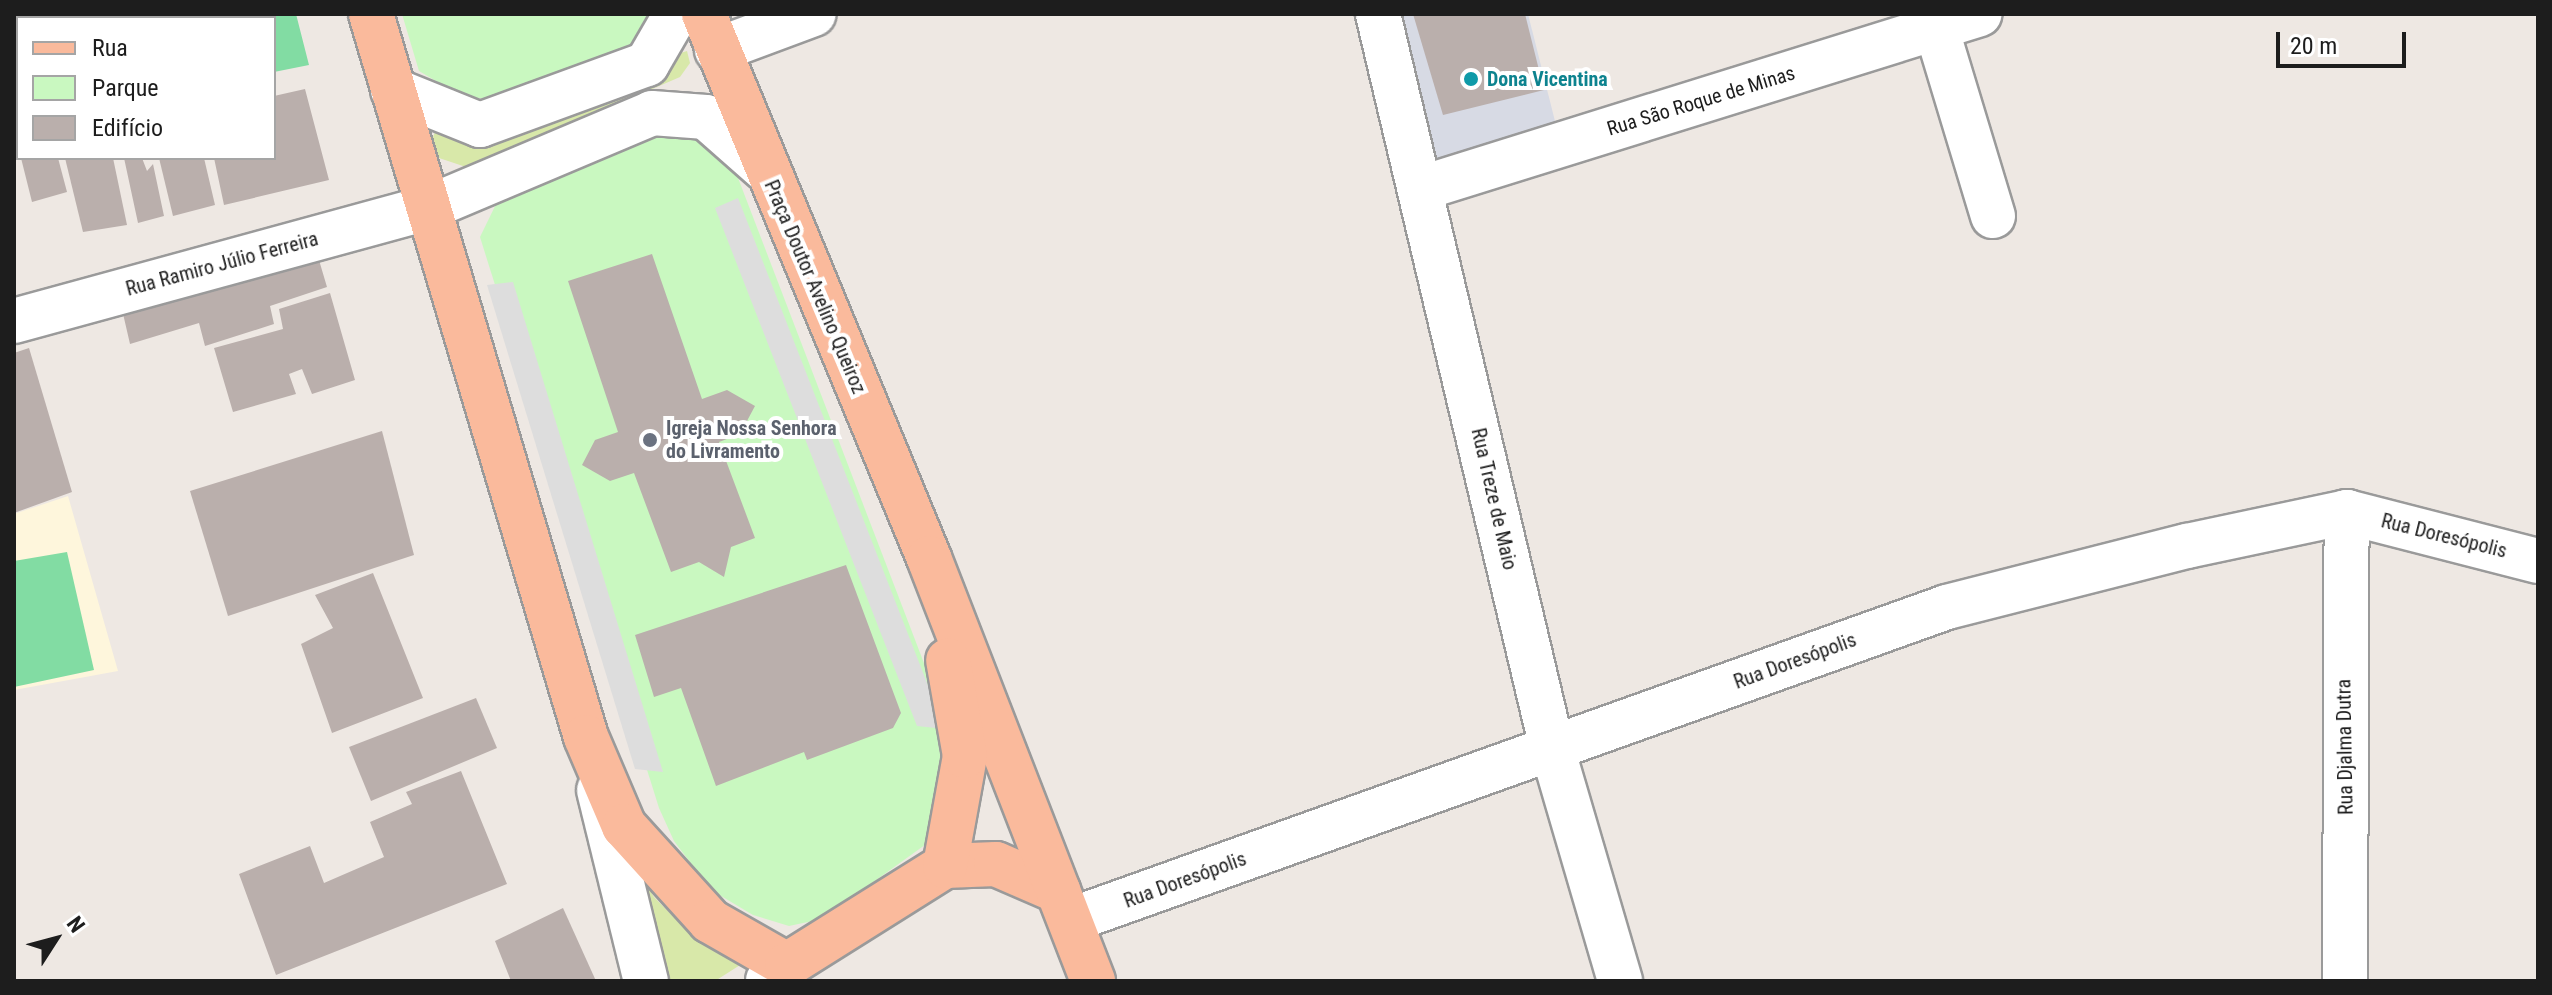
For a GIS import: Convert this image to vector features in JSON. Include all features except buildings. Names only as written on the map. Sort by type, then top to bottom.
[{"type":"main road","points":[[371,14],[586,737],[624,826],[695,909],[750,949],[772,977],[945,866],[996,864],[1065,906]]},
{"type":"main road","name":"Praça Doutor Avelino Queiroz","points":[[692,25],[765,169],[929,558],[1093,981]]},
{"type":"main road","name":"Praça Doutor Avelino Queiroz","points":[[929,558],[965,756],[945,866]]},
{"type":"street","points":[[393,90],[480,125],[647,64],[692,25],[814,14]]},
{"type":"street","name":"Rua Treze de Maio","points":[[1378,14],[1422,188],[1552,748],[1620,981]]},
{"type":"street","name":"Rua São Roque de Minas","points":[[1422,188],[1935,20],[1980,14]]},
{"type":"street","points":[[1935,20],[1993,216]]},
{"type":"street","points":[[430,207],[652,113],[706,117],[765,169]]},
{"type":"street","name":"Rua Ramiro Júlio Ferreira","points":[[14,321],[430,207]]},
{"type":"street","name":"Rua Doresópolis","points":[[1065,906],[1552,748],[1947,607],[2347,512],[2538,561]]},
{"type":"street","name":"Rua Djalma Dutra","points":[[2345,981],[2347,512]]},
{"type":"street","points":[[586,737],[646,981]]},
{"type":"shaded area","name":"Dona Vicentina","points":[[1382,14],[1528,14],[1561,145],[1422,188]]},
{"type":"shaded area","points":[[738,198],[945,729],[917,726],[715,208]]},
{"type":"shaded area","points":[[513,282],[663,772],[635,769],[487,285]]},
{"type":"shaded area","points":[[68,496],[118,671],[14,690],[14,514]]},
{"type":"green space","points":[[14,14],[296,14],[309,65],[276,72],[276,16],[16,16],[14,128]]},
{"type":"green space","points":[[402,14],[659,14],[630,49],[491,99],[463,97],[419,71]]},
{"type":"green space","points":[[687,51],[690,63],[680,77],[469,168],[427,154],[436,129]]},
{"type":"green space","points":[[662,129],[701,134],[730,157],[950,731],[929,842],[822,919],[789,926],[753,915],[711,890],[674,841],[659,808],[480,237],[499,198]]},
{"type":"green space","points":[[67,552],[94,670],[14,687],[14,561]]},
{"type":"green space","points":[[638,871],[654,897],[697,941],[748,960],[715,981],[665,981]]},
{"type":"place","name":"Dona Vicentina","points":[[1471,79]]},
{"type":"place","name":"Igreja Nossa Senhora do Livramento","points":[[650,440]]}]
